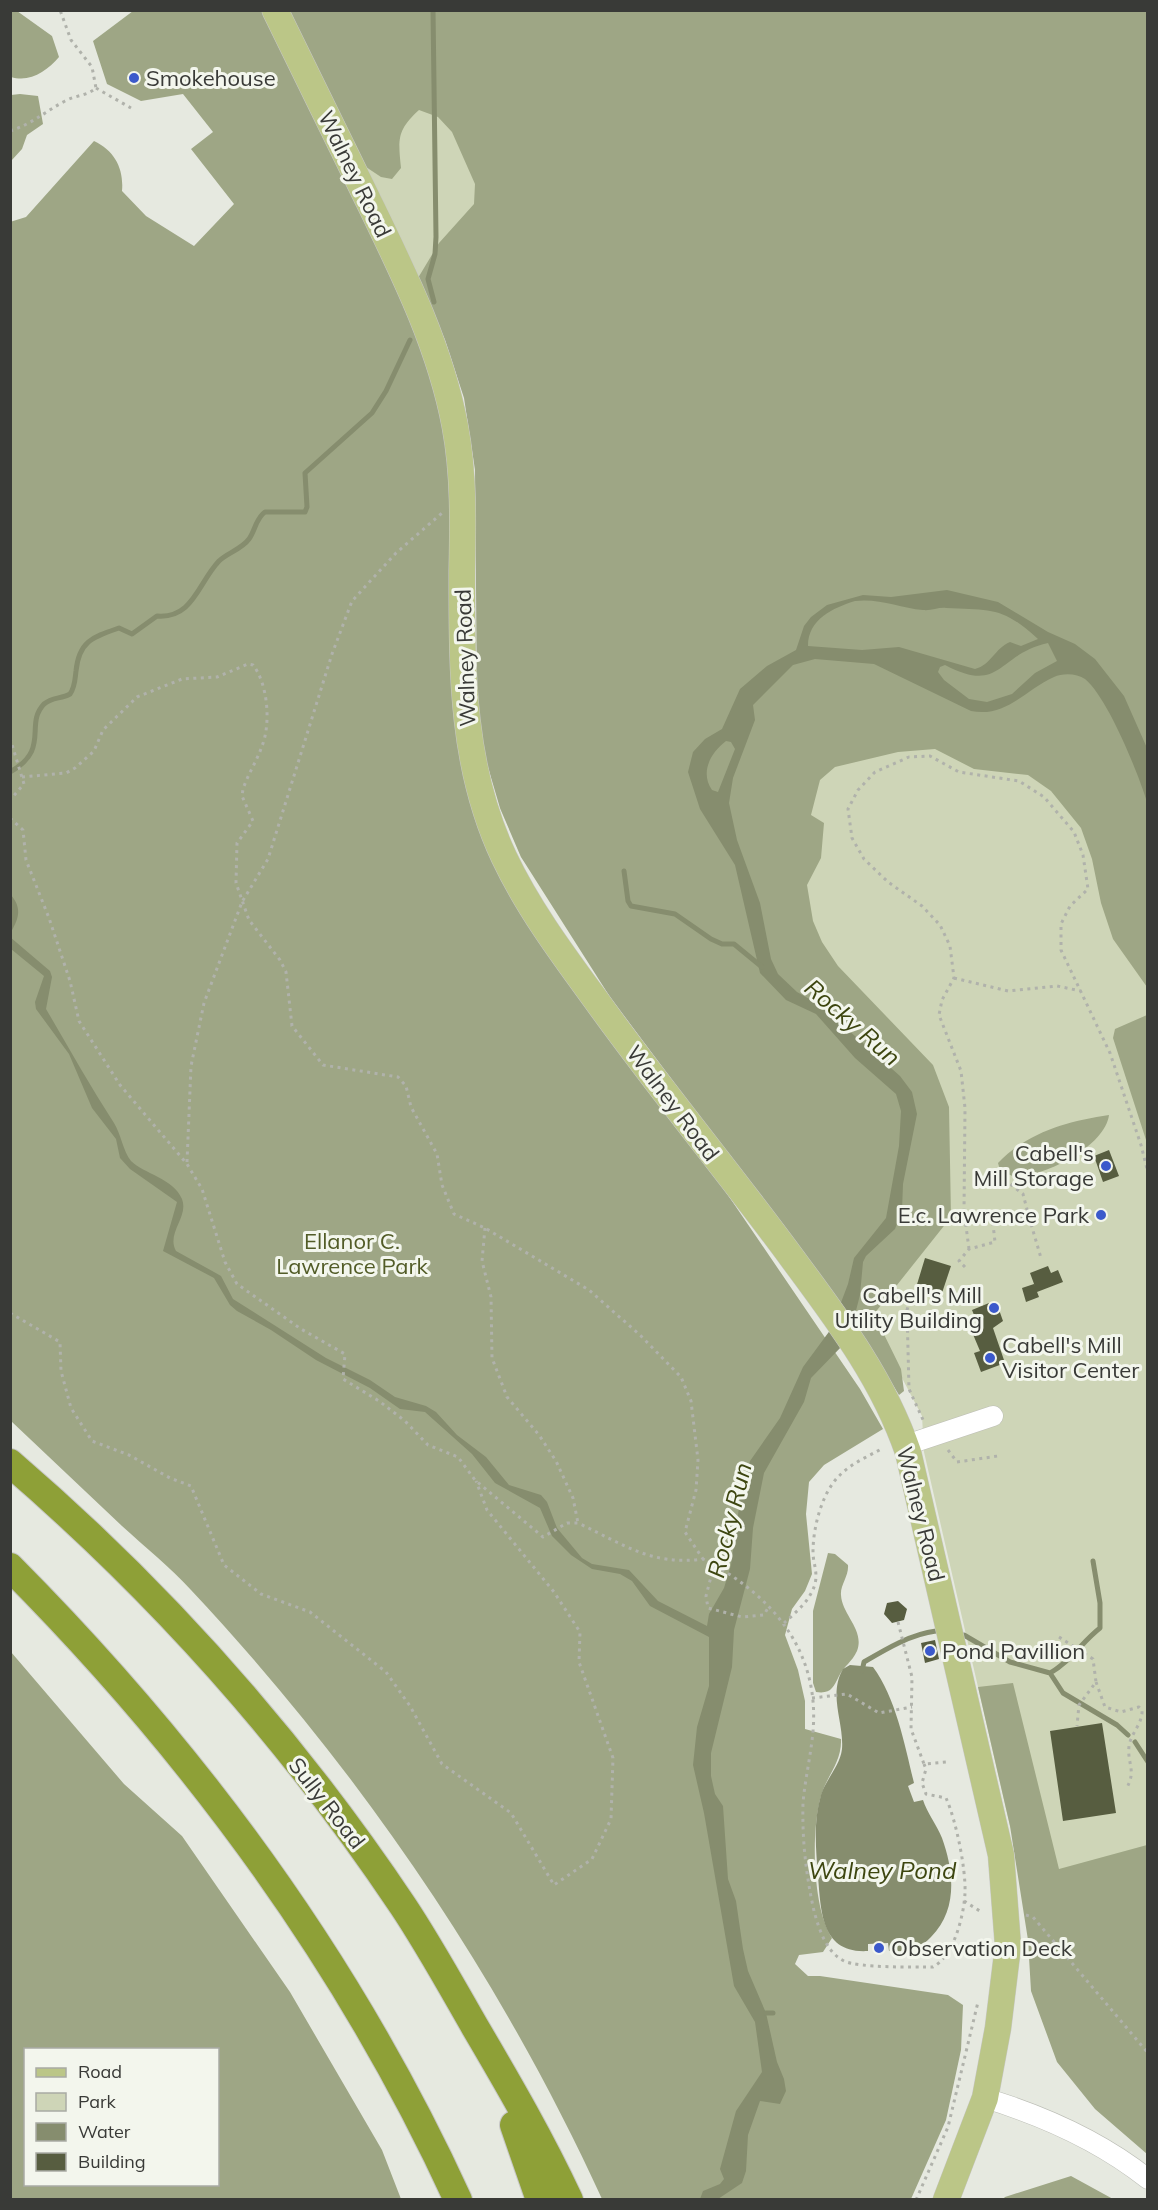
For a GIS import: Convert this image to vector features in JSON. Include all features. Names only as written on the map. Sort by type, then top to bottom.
[{"type":"highway","name":"Sully Road","points":[[10,1463],[122,1567],[202,1651],[268,1727],[345,1823],[405,1908],[439,1965],[514,2094],[569,2199]]},
{"type":"highway","points":[[10,1567],[140,1706],[201,1781],[288,1897],[381,2049],[458,2199]]},
{"type":"highway","points":[[439,1965],[506,2106],[540,2199]]},
{"type":"main road","name":"Walney Road","points":[[275,10],[422,317],[441,371],[455,427],[463,507],[465,723],[474,772],[490,824],[504,857],[523,892],[583,982],[652,1077],[826,1304],[856,1346],[886,1396],[1001,1855],[996,1915],[1008,1946],[1005,1980],[985,2098],[946,2199]]},
{"type":"street","points":[[899,1444],[993,1416]]},
{"type":"street","points":[[985,2098],[1070,2129],[1107,2150],[1148,2179]]},
{"type":"path","points":[[60,10],[71,40],[92,67],[96,88],[131,108]]},
{"type":"path","points":[[10,131],[27,125],[68,99],[87,94],[96,88]]},
{"type":"path","points":[[187,1164],[191,1066],[204,1003],[242,902],[268,859],[332,654],[352,601],[396,553],[445,511],[463,507]]},
{"type":"path","points":[[21,774],[66,773],[75,768],[94,751],[103,730],[137,697],[182,679],[217,677],[248,664],[253,665],[262,684],[266,725],[263,745],[249,771],[243,789],[242,796],[253,821],[237,843],[236,883],[242,902],[260,937],[274,952],[286,972],[292,1026],[323,1065],[398,1077],[406,1086],[411,1107],[437,1154],[442,1185],[454,1214],[485,1228],[589,1290],[641,1336],[681,1377],[691,1401],[698,1460],[696,1490],[685,1532],[703,1559],[747,1588],[769,1606],[794,1636],[803,1657],[812,1698],[813,1730],[803,1801],[803,1840],[817,1924],[833,1953],[856,1965],[933,1967],[942,1962],[948,1954],[964,1901],[964,1882],[949,1805],[946,1798],[926,1794],[922,1783],[927,1768],[911,1729],[912,1677],[898,1622]]},
{"type":"path","points":[[10,738],[24,784],[10,800]]},
{"type":"path","points":[[969,1250],[964,1211],[965,1108],[961,1071],[939,1015],[942,1000],[954,978],[950,946],[940,925],[922,906],[880,875],[864,859],[852,838],[848,809],[858,790],[875,772],[909,757],[930,756],[959,772],[1019,781],[1044,797],[1074,832],[1083,855],[1088,889],[1070,906],[1061,924],[1061,950],[1110,1053],[1148,1173]]},
{"type":"path","points":[[10,818],[23,830],[26,860],[70,981],[79,1021],[120,1085],[187,1164],[202,1189],[225,1262],[237,1284],[301,1329],[345,1354],[346,1363],[341,1376],[405,1421],[428,1445],[458,1457],[475,1480],[543,1537],[561,1525],[579,1523],[644,1556],[679,1562],[703,1559]]},
{"type":"path","points":[[954,978],[1008,991],[1057,986],[1081,991]]},
{"type":"path","points":[[1000,1177],[1023,1194],[1041,1258]]},
{"type":"path","points":[[965,1268],[959,1261],[969,1250],[995,1242],[993,1224],[1029,1217]]},
{"type":"path","points":[[485,1228],[483,1261],[491,1298],[492,1358],[507,1397],[539,1435],[556,1461],[573,1498],[579,1523]]},
{"type":"path","points":[[912,1293],[907,1310],[909,1389],[928,1431]]},
{"type":"path","points":[[10,1313],[60,1342],[61,1371],[71,1408],[92,1441],[129,1455],[170,1478],[191,1486],[224,1565],[261,1594],[310,1612],[386,1672],[410,1706],[442,1764],[511,1813],[554,1885],[592,1859],[597,1849],[611,1819],[614,1758],[579,1662],[580,1632],[554,1592],[487,1510],[475,1480]]},
{"type":"path","points":[[784,1623],[806,1601],[814,1585],[817,1570],[813,1552],[819,1515],[830,1488],[841,1474],[899,1444]]},
{"type":"path","points":[[715,1566],[706,1596],[708,1608],[753,1617],[764,1615],[769,1606]]},
{"type":"path","points":[[1059,1637],[1093,1659],[1096,1682],[1105,1707],[1121,1712],[1139,1707],[1142,1710],[1143,1715],[1129,1746],[1133,1775],[1125,1789]]},
{"type":"path","points":[[1077,1726],[1079,1706],[1090,1687],[1096,1682]]},
{"type":"path","points":[[812,1698],[847,1694],[879,1713],[912,1707]]},
{"type":"path","points":[[924,1764],[947,1762]]},
{"type":"path","points":[[964,1901],[996,1915],[1033,1917],[1148,2053]]},
{"type":"path","points":[[916,2199],[948,2127],[979,2000]]},
{"type":"green space","points":[[11,10],[17,11],[52,36],[59,57],[44,71],[31,77],[11,77]]},
{"type":"green space","name":"Ellanor C. Lawrence Park","points":[[133,11],[264,11],[414,321],[448,430],[483,828],[860,1389],[883,1429],[824,1465],[809,1482],[806,1514],[812,1574],[805,1591],[792,1609],[785,1635],[798,1670],[805,1701],[805,1729],[841,1739],[841,1747],[837,1762],[821,1796],[815,1848],[820,1908],[832,1938],[823,1952],[799,1955],[795,1964],[808,1976],[948,1995],[963,2005],[961,2050],[946,2120],[911,2199],[602,2199],[562,2116],[471,1956],[421,1878],[312,1729],[253,1658],[191,1590],[11,1421],[10,222],[26,217],[94,141],[108,150],[117,162],[120,168],[122,191],[146,216],[194,246],[234,204],[191,149],[213,132],[183,94],[141,101],[107,84],[93,41]]},
{"type":"green space","points":[[287,11],[1147,11],[1147,987],[1113,939],[1101,903],[1092,859],[1081,828],[1051,791],[1028,775],[974,769],[935,749],[898,752],[835,767],[820,780],[811,815],[824,823],[821,858],[807,885],[813,921],[822,942],[838,966],[933,1065],[949,1107],[951,1217],[874,1314],[901,1369],[904,1391],[899,1395],[860,1332],[610,997],[521,857],[500,808],[485,757],[477,705],[475,470],[464,398],[445,340],[418,278],[439,243],[474,204],[475,184],[452,132],[438,117],[419,110],[403,129],[399,150],[401,168],[392,179],[381,177],[360,163]]},
{"type":"green space","points":[[292,11],[1147,11],[1147,2146],[1010,1826],[924,1452],[922,1416],[881,1338],[521,857],[500,808],[474,446],[460,363],[360,163],[369,169]]},
{"type":"green space","points":[[11,95],[38,96],[43,124],[27,135],[22,149],[11,161]]},
{"type":"green space","points":[[1147,1015],[1147,1143],[1113,1038],[1115,1029]]},
{"type":"green space","points":[[1109,1115],[1105,1126],[1086,1148],[1058,1165],[1017,1177],[1000,1170],[998,1163],[1022,1143],[1035,1136],[1064,1125]]},
{"type":"green space","points":[[828,1553],[835,1554],[848,1565],[841,1595],[845,1609],[856,1629],[859,1643],[855,1655],[833,1687],[828,1691],[816,1692],[813,1683],[813,1611]]},
{"type":"green space","points":[[11,1652],[124,1784],[182,1836],[290,1992],[382,2150],[401,2199],[11,2199]]},
{"type":"green space","points":[[1013,1683],[1059,1869],[1147,1845],[1147,2154],[1095,2109],[1057,2062],[1031,1991],[1028,1940],[1010,1826],[978,1687]]},
{"type":"green space","points":[[1071,2176],[1113,2199],[1003,2199],[1005,2197]]},
{"type":"water","points":[[947,590],[998,602],[1048,632],[1075,644],[1095,659],[1124,696],[1147,748],[1147,802],[1137,773],[1103,702],[1085,679],[1070,674],[1057,676],[1044,682],[1005,707],[983,712],[971,711],[874,664],[815,659],[793,665],[753,705],[755,720],[733,778],[729,803],[737,840],[760,903],[771,959],[778,974],[797,992],[820,1005],[900,1076],[912,1092],[917,1114],[903,1184],[902,1210],[895,1229],[866,1256],[863,1262],[860,1295],[852,1326],[843,1345],[811,1378],[804,1402],[764,1473],[753,1528],[750,1569],[734,1630],[732,1667],[711,1753],[711,1776],[715,1794],[723,1806],[728,1879],[736,1901],[748,1971],[766,2013],[786,2091],[780,2104],[760,2101],[748,2135],[746,2171],[742,2183],[718,2199],[700,2199],[703,2191],[720,2184],[724,2179],[720,2169],[736,2111],[762,2072],[755,2022],[734,1986],[704,1813],[693,1765],[697,1727],[709,1686],[709,1637],[650,1606],[632,1581],[620,1574],[592,1569],[571,1555],[552,1536],[540,1508],[495,1483],[472,1454],[425,1412],[400,1409],[370,1388],[316,1360],[237,1311],[230,1305],[214,1278],[163,1251],[177,1202],[130,1169],[120,1158],[116,1139],[92,1108],[69,1054],[36,1009],[35,1002],[44,976],[11,949],[10,937],[50,971],[52,977],[46,1009],[114,1123],[128,1157],[137,1166],[172,1186],[182,1199],[183,1212],[174,1238],[176,1251],[221,1276],[233,1299],[326,1358],[370,1380],[395,1397],[426,1406],[436,1412],[457,1435],[486,1457],[509,1485],[541,1495],[547,1502],[557,1528],[582,1558],[592,1564],[629,1570],[658,1601],[707,1626],[709,1614],[724,1588],[731,1565],[741,1493],[750,1461],[780,1418],[803,1367],[831,1329],[848,1284],[854,1258],[886,1218],[899,1146],[901,1111],[896,1094],[855,1058],[816,1014],[786,1000],[760,973],[735,865],[700,809],[688,772],[693,752],[705,739],[722,729],[740,689],[767,666],[796,650],[804,626],[811,617],[827,605],[863,595],[891,597]],"holes":[[[855,601],[881,602],[923,610],[943,608],[996,612],[1015,621],[1038,639],[1021,646],[1010,642],[1000,648],[985,664],[975,669],[899,647],[862,650],[808,646],[812,629],[823,616]],[[1048,643],[1057,661],[1035,673],[1012,694],[987,702],[969,699],[944,680],[938,672],[940,667],[945,665],[978,676],[989,674],[1031,648]],[[726,741],[731,742],[735,749],[718,792],[712,790],[708,784],[707,770],[711,757]]]},
{"type":"water","points":[[11,895],[17,904],[18,913],[11,932]]},
{"type":"water","name":"Walney Pond","points":[[850,1665],[873,1667],[888,1693],[899,1723],[914,1783],[908,1786],[914,1802],[923,1800],[942,1838],[949,1864],[951,1890],[946,1915],[927,1941],[906,1951],[889,1951],[888,1943],[868,1944],[868,1951],[852,1950],[841,1945],[832,1938],[826,1928],[820,1903],[816,1856],[818,1805],[823,1789],[841,1755],[842,1739],[837,1689],[843,1669]]},
{"type":"building","name":"Cabell's Mill Storage","points":[[1109,1150],[1119,1176],[1103,1182],[1094,1156]]},
{"type":"building","points":[[925,1258],[951,1266],[940,1299],[915,1291]]},
{"type":"building","points":[[1048,1266],[1051,1273],[1058,1270],[1063,1282],[1037,1292],[1030,1273]]},
{"type":"building","points":[[1034,1284],[1039,1297],[1026,1302],[1022,1288]]},
{"type":"building","points":[[989,1303],[990,1306],[997,1304],[1003,1321],[993,1328],[1005,1363],[981,1372],[974,1353],[980,1351],[972,1332],[980,1330],[972,1310]]},
{"type":"building","points":[[898,1601],[907,1609],[904,1620],[892,1623],[884,1614],[887,1603]]},
{"type":"building","name":"Pond Pavillion","points":[[935,1640],[939,1659],[925,1663],[921,1643]]},
{"type":"building","points":[[1102,1723],[1116,1813],[1063,1821],[1050,1731]]},
{"type":"waterway","points":[[433,10],[436,237],[435,254],[428,279],[434,302]]},
{"type":"waterway","points":[[10,772],[30,755],[34,746],[38,712],[44,704],[50,700],[67,696],[72,691],[80,653],[89,642],[119,628],[132,634],[157,616],[179,612],[194,598],[219,561],[246,542],[265,512],[305,512],[307,507],[305,473],[372,413],[386,391],[410,340]]},
{"type":"waterway","points":[[624,871],[628,901],[631,906],[675,914],[711,939],[722,944],[734,944],[762,967]]},
{"type":"waterway","points":[[1050,1673],[1064,1663],[1100,1628],[1100,1603],[1093,1561]]},
{"type":"waterway","points":[[862,1671],[864,1662],[890,1647],[917,1635],[936,1631]]},
{"type":"waterway","points":[[964,1635],[1010,1662],[1050,1673],[1063,1693],[1117,1725],[1128,1735]]},
{"type":"waterway","points":[[1135,1742],[1148,1762]]},
{"type":"waterway","points":[[766,2013],[773,2013]]},
{"type":"place","name":"Smokehouse","points":[[134,78]]},
{"type":"place","name":"Cabell's Mill Storage","points":[[1106,1166]]},
{"type":"place","name":"E.c. Lawrence Park","points":[[1101,1215]]},
{"type":"place","name":"Cabell's Mill Utility Building","points":[[994,1308]]},
{"type":"place","name":"Cabell's Mill Visitor Center","points":[[990,1358]]},
{"type":"place","name":"Pond Pavillion","points":[[930,1651]]},
{"type":"place","name":"Observation Deck","points":[[879,1948]]},
{"type":"water label","name":"Rocky Run","points":[[853,1022]]},
{"type":"water label","name":"Rocky Run","points":[[729,1520]]}]
